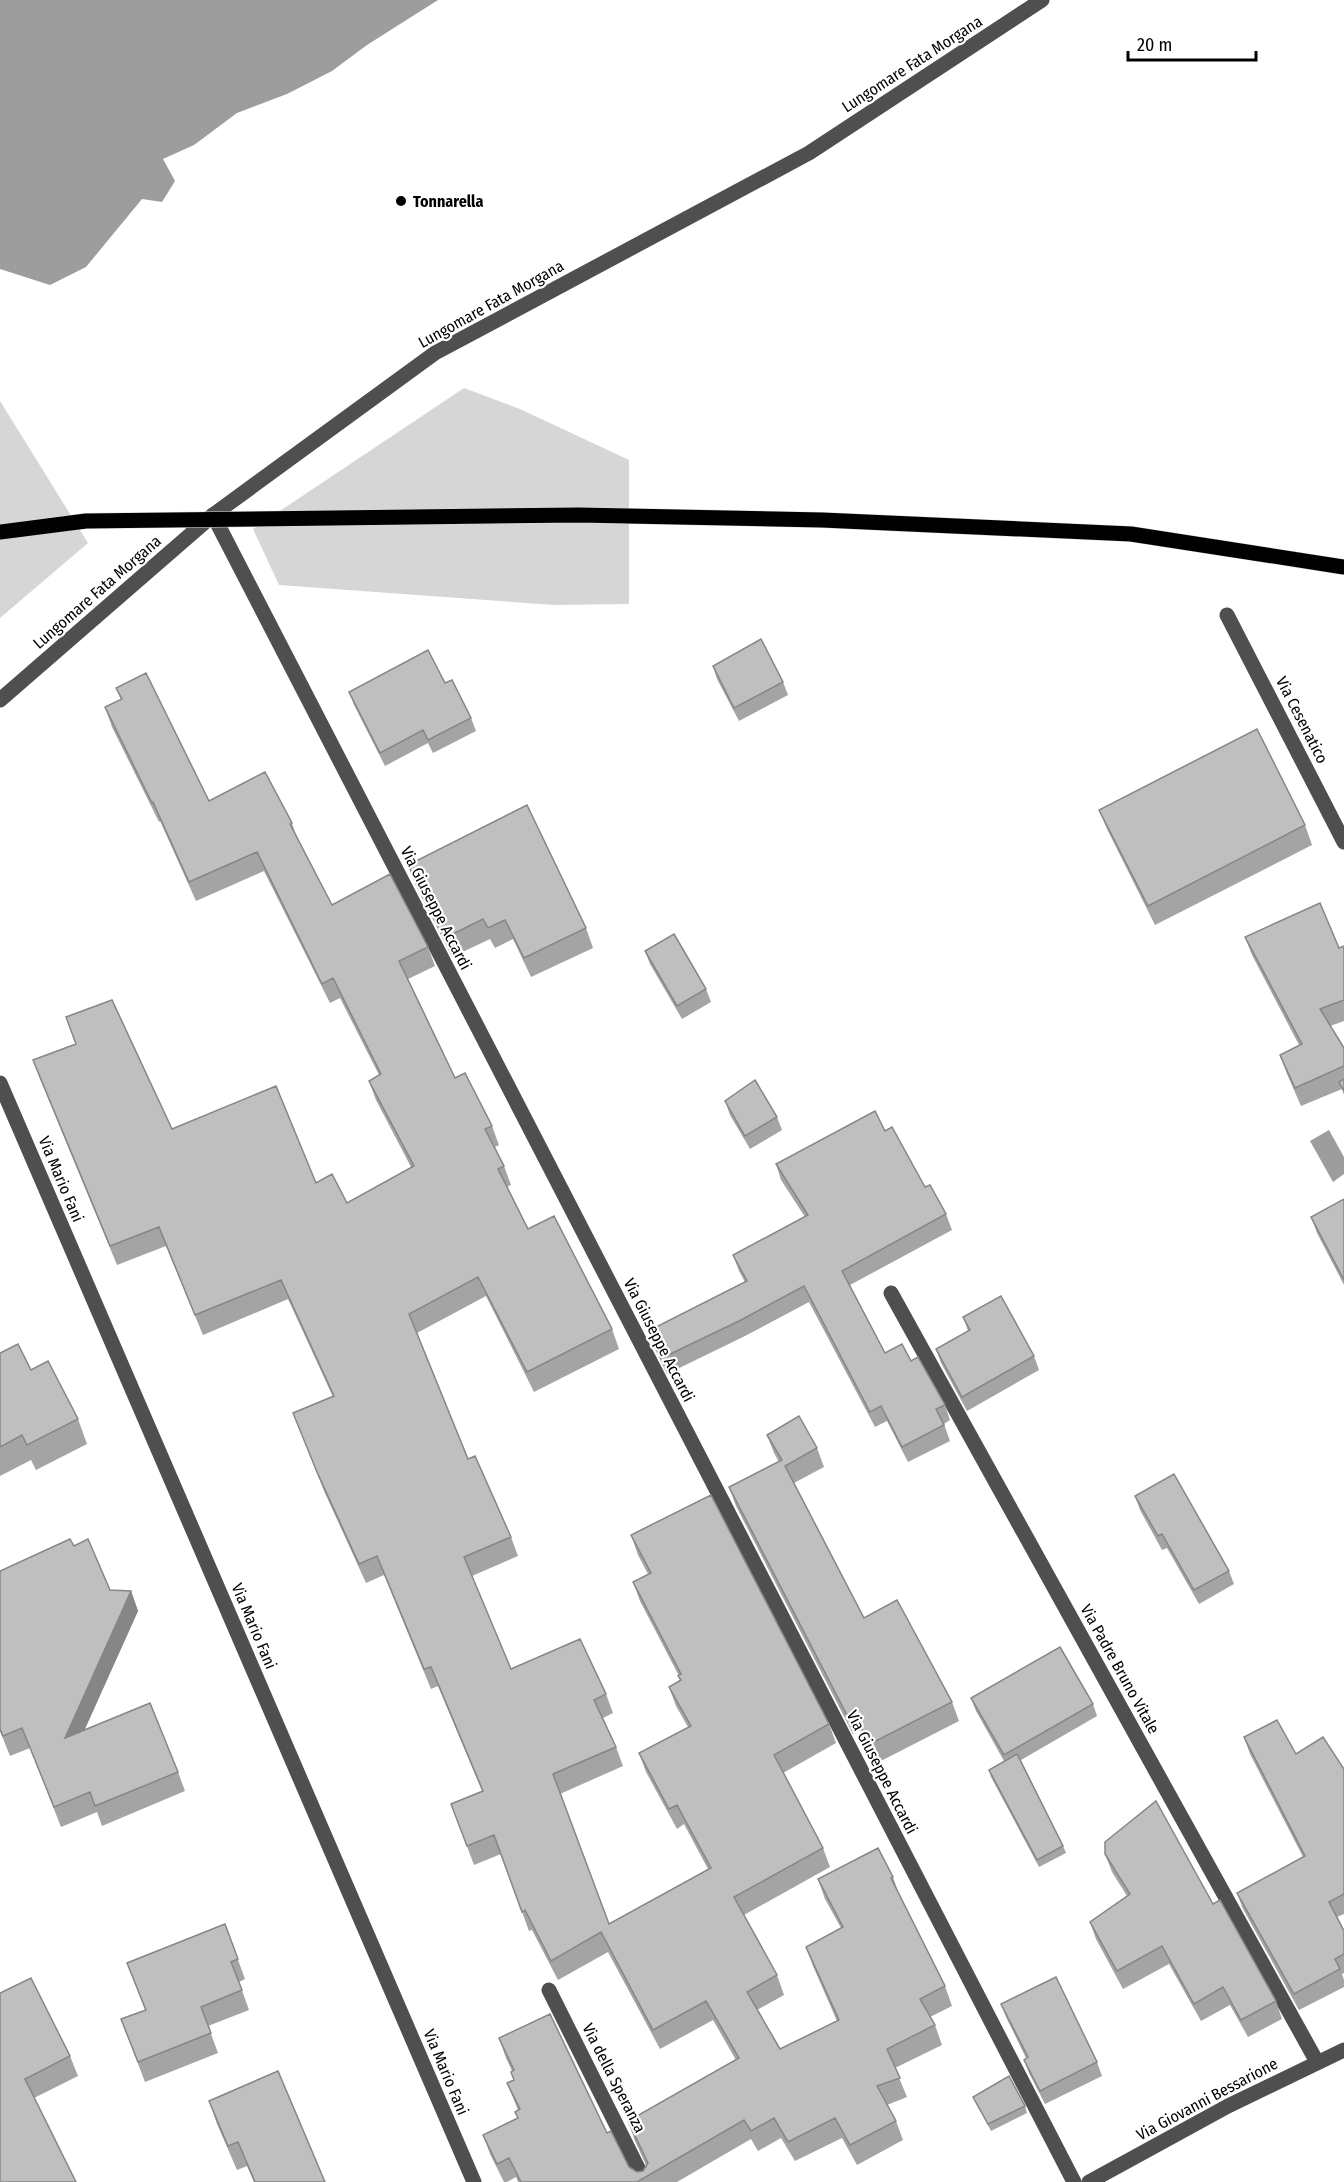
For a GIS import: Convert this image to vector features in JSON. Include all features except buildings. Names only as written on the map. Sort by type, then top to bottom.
[{"type":"main road","points":[[0,532],[86,521],[579,515],[810,520],[1131,534],[1344,567]]},
{"type":"street","name":"Lungomare Fata Morgana","points":[[0,700],[213,514],[435,353],[808,153],[1042,0]]},
{"type":"street","name":"Via Giuseppe Accardi","points":[[213,514],[1074,2182]]},
{"type":"street","name":"Via Cesenatico","points":[[1227,615],[1344,842]]},
{"type":"street","name":"Via Mario Fani","points":[[0,1083],[474,2182]]},
{"type":"street","name":"Via Padre Bruno Vitale","points":[[891,1293],[1317,2062]]},
{"type":"street","name":"Via della Speranza","points":[[549,1990],[645,2182]]},
{"type":"street","name":"Via Giovanni Bessarione","points":[[1089,2182],[1228,2106],[1344,2050]]},
{"type":"shaded area","points":[[0,0],[438,0],[367,45],[332,71],[287,94],[237,113],[194,145],[163,159],[175,181],[162,202],[142,199],[86,267],[50,285],[0,269]]},
{"type":"shaded area","points":[[464,388],[520,409],[629,460],[629,604],[554,605],[279,585],[253,529]]},
{"type":"shaded area","points":[[0,401],[88,543],[0,618]]},
{"type":"shaded area","points":[[1329,1130],[1344,1157],[1344,1174],[1333,1182],[1310,1141]]},
{"type":"place","name":"Tonnarella","points":[[401,201]]}]
